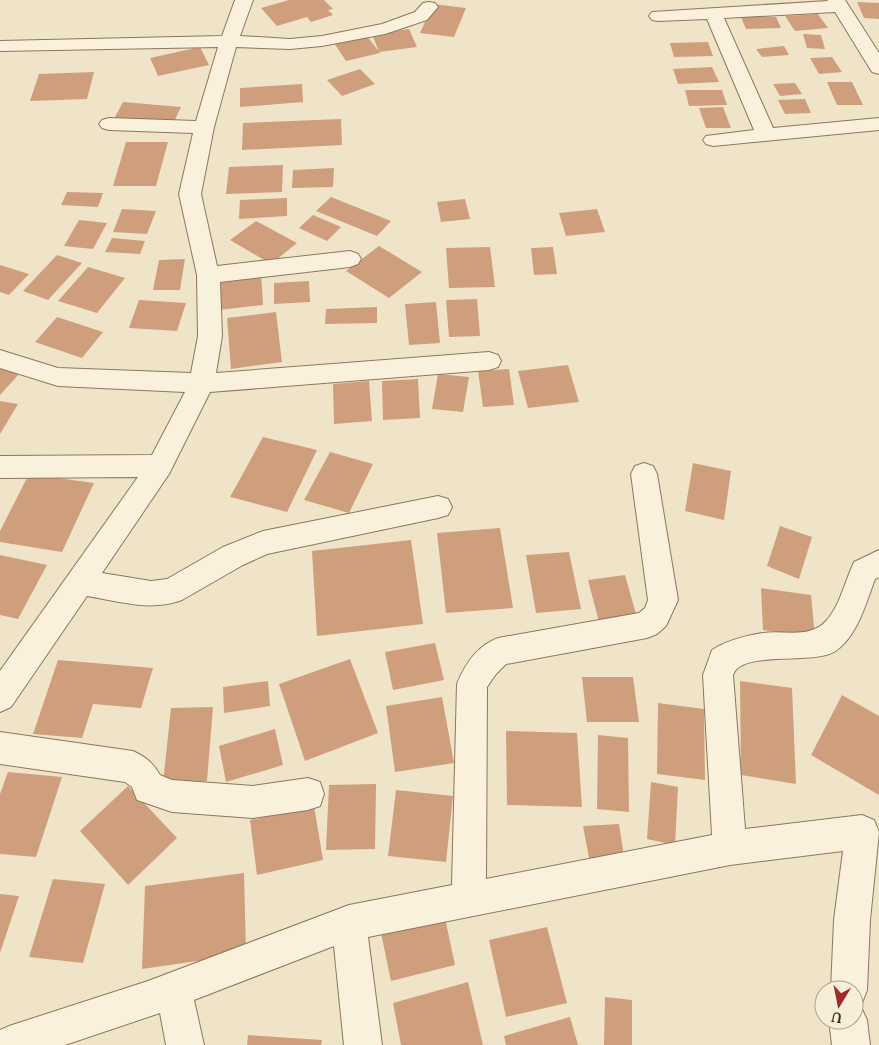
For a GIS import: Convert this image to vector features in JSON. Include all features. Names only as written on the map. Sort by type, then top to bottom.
[{"type":"street","points":[[0,697],[160,466],[202,383],[210,336],[208,275],[190,194],[204,127],[229,40],[244,0]]},
{"type":"street","points":[[658,16],[838,3],[879,68]]},
{"type":"street","points":[[0,46],[229,40],[290,44],[322,42],[386,29],[411,21],[421,16],[429,7]]},
{"type":"street","points":[[713,13],[766,135]]},
{"type":"street","points":[[859,36],[879,35]]},
{"type":"street","points":[[109,124],[204,127]]},
{"type":"street","points":[[713,140],[879,124]]},
{"type":"street","points":[[208,275],[350,259]]},
{"type":"street","points":[[0,358],[58,377],[202,383],[488,361]]},
{"type":"street","points":[[0,467],[160,466]]},
{"type":"street","points":[[469,898],[472,684],[485,664],[498,652],[647,625],[656,617],[663,600],[644,474]]},
{"type":"street","points":[[81,582],[151,594],[172,591],[234,556],[263,543],[438,507]]},
{"type":"street","points":[[730,848],[718,675],[723,660],[735,652],[824,642],[837,630],[849,610],[864,571],[879,562]]},
{"type":"street","points":[[0,748],[133,768],[143,776],[149,788],[172,796],[253,802],[308,794]]},
{"type":"street","points":[[9,1045],[174,990],[349,923],[730,848],[871,830],[852,920],[850,980]]},
{"type":"street","points":[[349,923],[363,1045]]},
{"type":"street","points":[[174,990],[185,1045]]},
{"type":"street","points":[[849,1030],[851,1045]]},
{"type":"building","points":[[289,0],[324,0],[333,9],[328,10],[333,15],[311,22],[307,17],[277,26],[261,8]]},
{"type":"building","points":[[857,2],[879,3],[879,19],[864,18]]},
{"type":"building","points":[[433,4],[466,8],[454,37],[420,33]]},
{"type":"building","points":[[818,14],[828,28],[795,31],[785,16]]},
{"type":"building","points":[[741,17],[776,17],[781,28],[746,29]]},
{"type":"building","points":[[409,29],[417,47],[379,52],[372,34]]},
{"type":"building","points":[[803,34],[821,35],[825,49],[807,48]]},
{"type":"building","points":[[366,35],[380,53],[346,61],[334,43]]},
{"type":"building","points":[[708,42],[713,56],[674,57],[670,43]]},
{"type":"building","points":[[784,46],[789,55],[762,57],[756,49]]},
{"type":"building","points":[[200,47],[209,65],[158,76],[150,58]]},
{"type":"building","points":[[832,57],[842,72],[819,74],[810,58]]},
{"type":"building","points":[[712,67],[719,82],[678,84],[673,69]]},
{"type":"building","points":[[360,69],[375,84],[342,96],[327,80]]},
{"type":"building","points":[[94,72],[87,99],[30,101],[39,74]]},
{"type":"building","points":[[827,82],[852,82],[863,105],[837,105]]},
{"type":"building","points":[[795,83],[802,94],[780,96],[773,84]]},
{"type":"building","points":[[302,84],[303,102],[240,107],[240,88]]},
{"type":"building","points":[[685,90],[722,90],[727,105],[689,106]]},
{"type":"building","points":[[805,99],[811,113],[785,114],[778,100]]},
{"type":"building","points":[[123,102],[181,107],[173,124],[114,119]]},
{"type":"building","points":[[723,107],[731,128],[706,128],[699,108]]},
{"type":"building","points":[[341,119],[342,145],[242,150],[243,123]]},
{"type":"building","points":[[126,142],[168,142],[156,186],[113,186]]},
{"type":"building","points":[[283,165],[282,192],[226,194],[229,167]]},
{"type":"building","points":[[334,168],[333,187],[292,188],[293,170]]},
{"type":"building","points":[[67,192],[103,193],[98,207],[61,205]]},
{"type":"building","points":[[331,197],[391,221],[377,236],[316,211]]},
{"type":"building","points":[[287,198],[287,216],[239,219],[240,200]]},
{"type":"building","points":[[465,199],[470,219],[441,222],[437,202]]},
{"type":"building","points":[[122,209],[156,211],[147,234],[113,232]]},
{"type":"building","points":[[597,209],[605,232],[566,236],[559,213]]},
{"type":"building","points":[[313,215],[341,227],[327,241],[299,228]]},
{"type":"building","points":[[79,220],[107,223],[93,249],[64,246]]},
{"type":"building","points":[[256,221],[297,243],[271,264],[230,240]]},
{"type":"building","points":[[112,238],[145,241],[140,254],[105,252]]},
{"type":"building","points":[[379,246],[422,272],[389,298],[346,271]]},
{"type":"building","points":[[490,247],[495,287],[449,288],[446,248]]},
{"type":"building","points":[[553,247],[557,274],[534,275],[531,248]]},
{"type":"building","points":[[57,255],[82,263],[48,300],[23,291]]},
{"type":"building","points":[[185,259],[180,290],[153,290],[159,260]]},
{"type":"building","points":[[0,265],[29,274],[9,295],[0,292]]},
{"type":"building","points":[[88,267],[125,278],[97,313],[58,301]]},
{"type":"building","points":[[261,272],[263,305],[218,310],[217,276]]},
{"type":"building","points":[[309,281],[310,302],[274,304],[274,283]]},
{"type":"building","points":[[477,299],[480,336],[449,337],[446,300]]},
{"type":"building","points":[[139,300],[186,303],[177,331],[129,328]]},
{"type":"building","points":[[436,302],[440,343],[409,345],[405,304]]},
{"type":"building","points":[[377,307],[377,323],[325,324],[326,309]]},
{"type":"building","points":[[276,312],[282,362],[231,369],[227,318]]},
{"type":"building","points":[[57,317],[103,332],[82,358],[35,342]]},
{"type":"building","points":[[0,364],[21,372],[0,395]]},
{"type":"building","points":[[568,365],[579,402],[528,408],[518,371]]},
{"type":"building","points":[[509,369],[514,405],[483,407],[478,371]]},
{"type":"building","points":[[438,374],[469,377],[463,412],[432,409]]},
{"type":"building","points":[[418,379],[420,418],[383,420],[382,381]]},
{"type":"building","points":[[369,381],[372,421],[334,424],[333,384]]},
{"type":"building","points":[[0,401],[18,404],[0,434]]},
{"type":"building","points":[[263,437],[317,450],[287,512],[230,497]]},
{"type":"building","points":[[330,452],[373,464],[349,513],[304,500]]},
{"type":"building","points":[[693,463],[731,471],[724,520],[685,511]]},
{"type":"building","points":[[29,474],[94,483],[62,552],[0,542],[0,531]]},
{"type":"building","points":[[780,526],[812,537],[799,579],[767,566]]},
{"type":"building","points":[[500,528],[513,608],[446,613],[437,533]]},
{"type":"building","points":[[411,540],[423,624],[317,636],[312,551]]},
{"type":"building","points":[[569,552],[581,609],[536,613],[526,555]]},
{"type":"building","points":[[0,555],[47,565],[18,619],[0,615]]},
{"type":"building","points":[[625,575],[638,621],[600,626],[588,580]]},
{"type":"building","points":[[761,588],[811,595],[815,637],[763,630]]},
{"type":"building","points":[[435,643],[444,680],[393,690],[385,652]]},
{"type":"building","points":[[350,659],[378,733],[305,761],[279,684]]},
{"type":"building","points":[[58,660],[153,668],[141,708],[93,704],[82,738],[33,734]]},
{"type":"building","points":[[582,677],[633,677],[639,722],[587,722]]},
{"type":"building","points":[[268,681],[270,706],[224,713],[223,687]]},
{"type":"building","points":[[740,681],[792,688],[796,784],[741,775]]},
{"type":"building","points":[[842,695],[879,716],[879,795],[811,755]]},
{"type":"building","points":[[442,697],[454,763],[395,772],[386,706]]},
{"type":"building","points":[[658,703],[704,709],[705,780],[657,774]]},
{"type":"building","points":[[213,707],[207,781],[163,783],[171,708]]},
{"type":"building","points":[[275,729],[283,765],[226,782],[219,746]]},
{"type":"building","points":[[506,731],[577,733],[582,807],[507,805]]},
{"type":"building","points":[[598,735],[628,738],[629,812],[597,809]]},
{"type":"building","points":[[8,772],[62,777],[36,857],[0,854],[0,794]]},
{"type":"building","points":[[651,782],[678,787],[675,845],[647,839]]},
{"type":"building","points":[[376,784],[375,849],[326,850],[329,785]]},
{"type":"building","points":[[128,786],[177,838],[128,885],[80,831]]},
{"type":"building","points":[[396,790],[453,796],[446,862],[388,856]]},
{"type":"building","points":[[314,806],[323,860],[257,875],[250,820]]},
{"type":"building","points":[[619,824],[624,856],[589,858],[583,826]]},
{"type":"building","points":[[244,873],[246,954],[142,969],[145,886]]},
{"type":"building","points":[[53,879],[105,884],[83,963],[29,957]]},
{"type":"building","points":[[0,894],[19,896],[0,953]]},
{"type":"building","points":[[445,918],[455,965],[391,981],[381,933]]},
{"type":"building","points":[[547,927],[567,1003],[506,1017],[489,940]]},
{"type":"building","points":[[468,982],[483,1045],[401,1045],[393,1003]]},
{"type":"building","points":[[605,997],[632,1000],[632,1045],[604,1045]]},
{"type":"building","points":[[570,1017],[578,1045],[506,1045],[504,1036]]},
{"type":"building","points":[[248,1035],[322,1040],[321,1045],[247,1045]]}]
